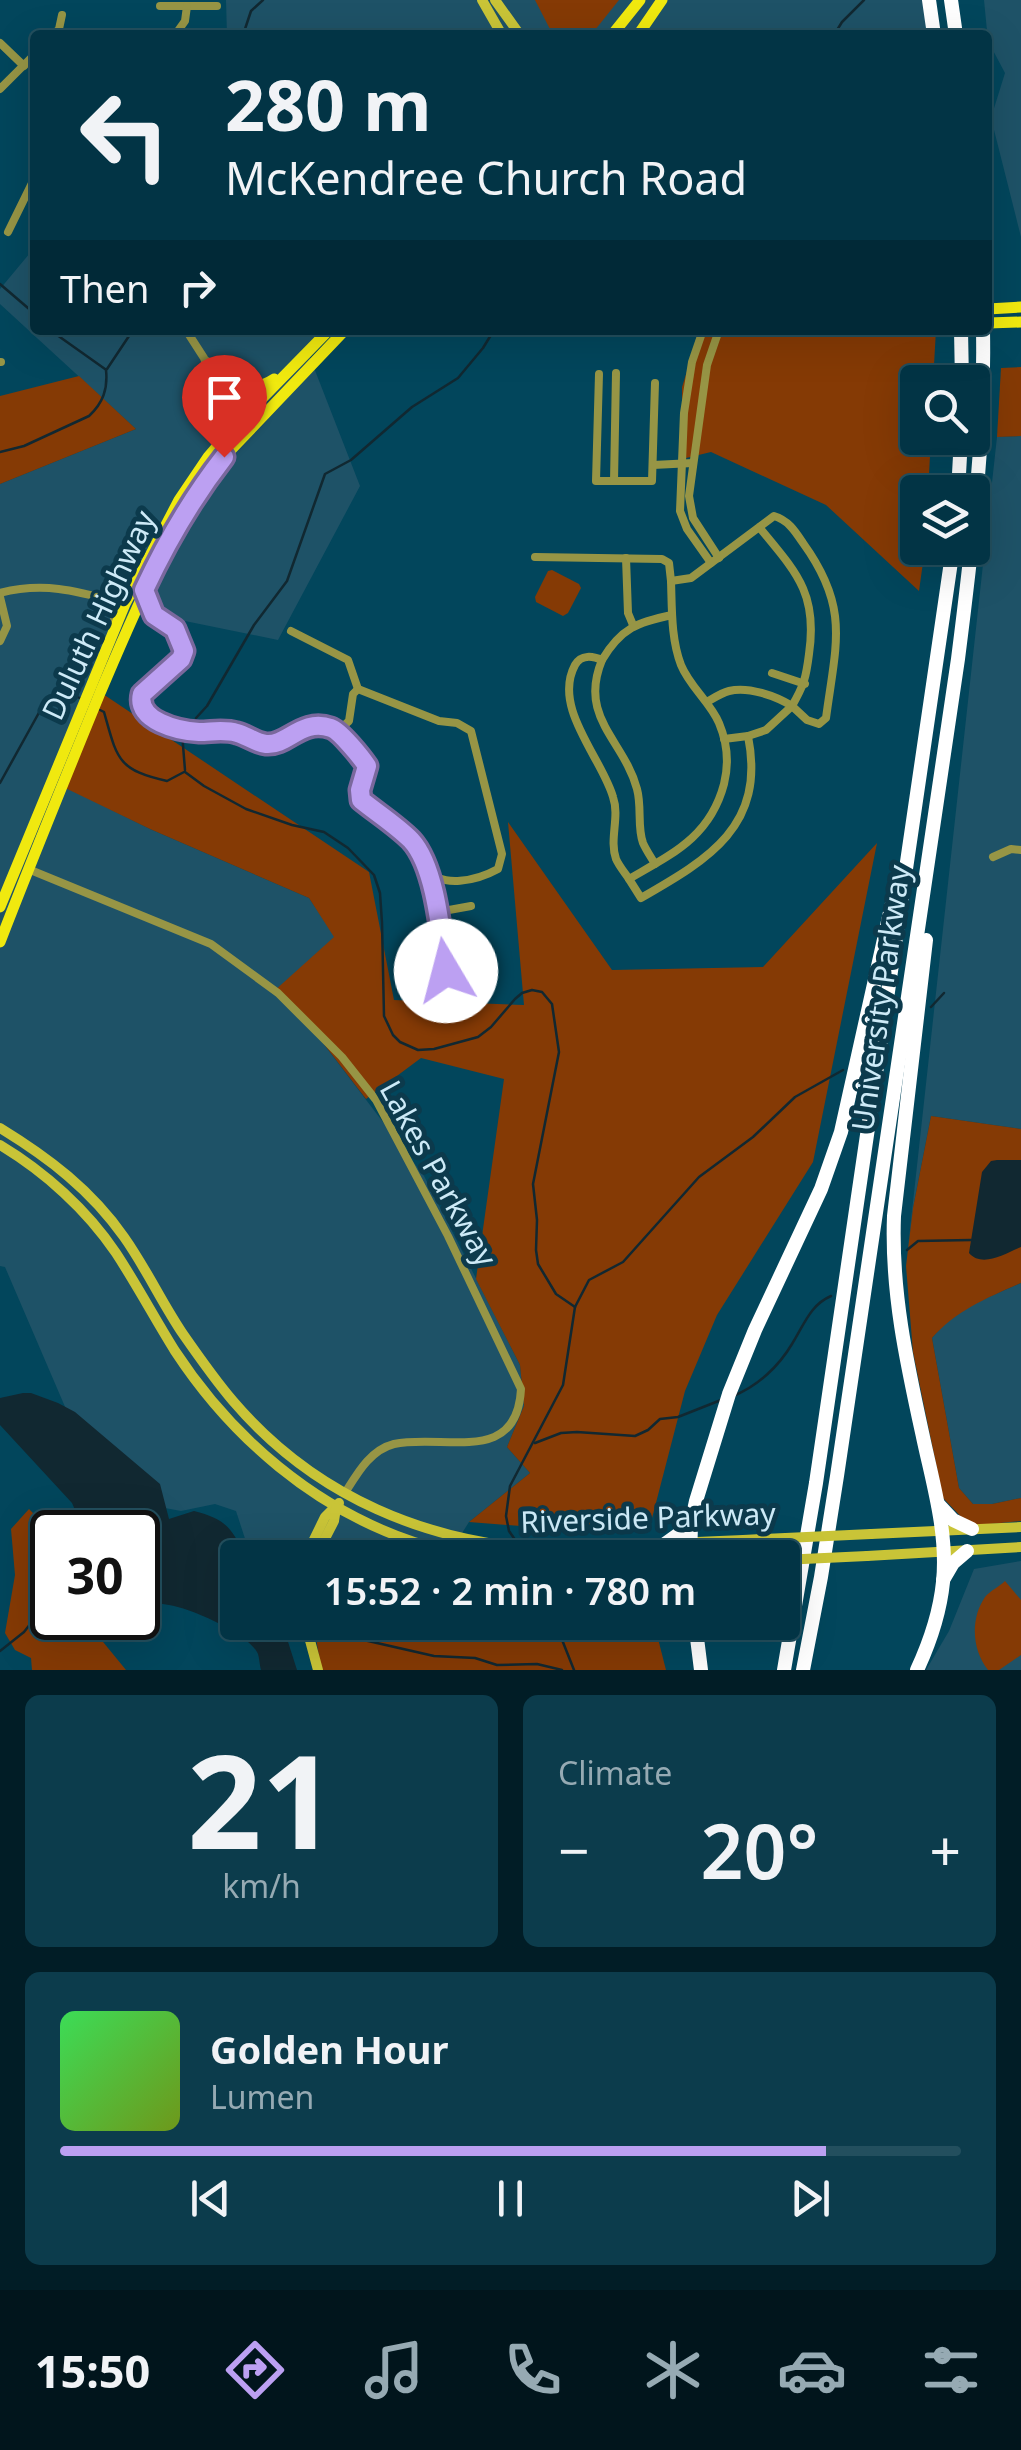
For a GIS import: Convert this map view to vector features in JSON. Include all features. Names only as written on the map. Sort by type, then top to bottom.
[{"type":"highway","points":[[929,0],[933,30]]},
{"type":"highway","points":[[952,0],[955,30]]},
{"type":"highway","points":[[962,335],[962,365]]},
{"type":"highway","name":"University Parkway","points":[[803,1670],[822,1577],[973,544],[982,435],[983,335]]},
{"type":"highway","name":"University Parkway","points":[[784,1670],[816,1483],[951,565]]},
{"type":"highway","points":[[917,1670],[936,1618],[943,1580],[942,1530],[901,1331],[893,1253],[894,1216],[945,785],[944,750]]},
{"type":"highway","points":[[691,1540],[692,1516],[704,1468],[744,1355],[822,1189],[841,1132],[916,803]]},
{"type":"highway","points":[[938,1504],[953,1520],[972,1529]]},
{"type":"highway","points":[[671,1540],[692,1516]]},
{"type":"highway","points":[[943,1580],[967,1550]]},
{"type":"highway","points":[[697,1640],[701,1670]]},
{"type":"main road","points":[[482,0],[499,30]]},
{"type":"main road","points":[[495,0],[516,30]]},
{"type":"main road","points":[[616,30],[640,0]]},
{"type":"main road","points":[[641,30],[662,0]]},
{"type":"main road","points":[[992,309],[1021,308]]},
{"type":"main road","points":[[992,323],[1021,322]]},
{"type":"main road","name":"Duluth Highway","points":[[0,907],[85,715],[116,625],[144,590],[172,534],[207,479],[290,369],[324,335]]},
{"type":"main road","name":"Duluth Highway","points":[[96,688],[110,672],[134,592],[153,546],[179,500],[222,440],[341,335]]},
{"type":"main road","points":[[234,382],[262,386],[290,369]]},
{"type":"main road","points":[[218,381],[232,410],[222,440]]},
{"type":"main road","name":"Duluth Highway","points":[[0,942],[85,715]]},
{"type":"main road","name":"Riverside Parkway","points":[[0,1128],[43,1154],[86,1192],[123,1236],[172,1318],[232,1400],[274,1442],[345,1494],[383,1513],[468,1540]]},
{"type":"main road","name":"Riverside Parkway","points":[[0,1145],[52,1182],[89,1219],[115,1252],[198,1384],[228,1421],[299,1484],[379,1529],[409,1540]]},
{"type":"main road","points":[[314,1540],[325,1517],[345,1494]]},
{"type":"main road","points":[[324,1540],[336,1507]]},
{"type":"main road","name":"Riverside Parkway","points":[[764,1540],[1021,1527]]},
{"type":"main road","name":"Riverside Parkway","points":[[800,1559],[1021,1547]]},
{"type":"main road","points":[[309,1640],[318,1670]]},
{"type":"street","points":[[160,6],[217,6]]},
{"type":"street","points":[[179,30],[186,6]]},
{"type":"street","points":[[58,30],[62,16]]},
{"type":"street","points":[[0,43],[24,66]]},
{"type":"street","points":[[0,90],[30,59]]},
{"type":"street","points":[[8,232],[30,187]]},
{"type":"street","points":[[189,335],[210,374],[260,409]]},
{"type":"street","points":[[701,335],[692,362],[684,414],[680,512],[687,529],[715,560]]},
{"type":"street","points":[[715,560],[693,518],[690,496],[707,364],[717,335]]},
{"type":"street","points":[[204,358],[260,409]]},
{"type":"street","points":[[614,481],[616,373]]},
{"type":"street","points":[[599,374],[596,481],[652,481],[656,383]]},
{"type":"street","points":[[653,465],[693,464]]},
{"type":"street","points":[[671,581],[691,578],[774,516],[792,526],[830,587],[836,610],[836,641],[826,718],[819,724],[807,720],[792,706],[766,694],[736,690],[706,702]]},
{"type":"street","points":[[724,739],[766,730],[792,706],[805,684],[812,614],[804,588],[759,528]]},
{"type":"street","points":[[535,557],[662,558],[669,562],[675,646],[682,669],[721,728],[726,774],[713,814],[680,849],[629,879]]},
{"type":"street","points":[[626,558],[628,613],[633,625]]},
{"type":"street","points":[[0,640],[7,626],[0,595],[40,586],[104,598],[154,615],[175,629],[182,646],[177,650],[175,664],[142,694],[142,708],[150,716],[177,728],[238,733],[267,744],[317,725],[337,730],[367,766],[361,800],[413,842],[427,870],[438,912],[446,971]]},
{"type":"street","points":[[144,590],[154,615]]},
{"type":"street","points":[[104,598],[116,625]]},
{"type":"street","points":[[655,864],[642,842],[636,786],[595,702],[597,672],[611,645],[633,625],[672,616]]},
{"type":"street","points":[[291,631],[348,660],[358,689]]},
{"type":"street","points":[[602,660],[583,657],[575,664],[570,698],[578,726],[615,800],[616,858],[641,898],[696,866],[724,840],[747,800],[752,780],[748,736]]},
{"type":"street","points":[[772,673],[805,684]]},
{"type":"street","points":[[337,730],[349,721],[352,694],[358,689]]},
{"type":"street","points":[[358,689],[471,731],[502,854],[498,869],[453,882],[427,870]]},
{"type":"street","points":[[601,769],[622,758]]},
{"type":"street","points":[[993,857],[1011,849],[1021,850]]},
{"type":"street","name":"Lakes Parkway","points":[[28,869],[211,944],[278,993],[342,1057],[376,1100],[448,1236],[521,1388],[514,1416],[499,1436],[490,1439],[467,1444],[427,1441],[392,1445],[368,1460],[345,1494]]},
{"type":"street","points":[[438,912],[471,906]]},
{"type":"shaded area","points":[[226,0],[924,0],[926,30],[227,30]]},
{"type":"shaded area","points":[[535,0],[619,0],[595,30],[550,30]]},
{"type":"shaded area","points":[[984,0],[1021,0],[1021,237],[992,122],[1005,73],[992,49],[992,30],[987,30]]},
{"type":"shaded area","points":[[30,253],[30,332],[0,304],[0,289]]},
{"type":"shaded area","points":[[34,335],[327,335],[309,355],[360,486],[278,640],[131,610],[59,784],[150,829],[309,898],[335,937],[274,992],[300,1013],[424,1176],[520,1365],[524,1406],[507,1447],[530,1473],[469,1522],[458,1540],[245,1540],[236,1511],[215,1504],[181,1511],[149,1505],[72,1423],[5,1267],[0,1266],[0,484],[136,429]]},
{"type":"shaded area","points":[[698,335],[936,335],[934,365],[900,365],[900,455],[930,455],[929,475],[900,475],[900,565],[923,565],[919,591],[826,505],[711,452],[682,459],[682,387]]},
{"type":"shaded area","points":[[1021,367],[1021,436],[997,437],[1001,368]]},
{"type":"shaded area","points":[[79,376],[136,429],[0,484],[0,396]]},
{"type":"shaded area","points":[[1021,436],[1021,1129],[931,1116],[906,1266],[983,565],[990,565],[990,501],[997,437]]},
{"type":"shaded area","points":[[548,571],[581,588],[563,616],[536,602]]},
{"type":"shaded area","points":[[100,692],[369,872],[394,1000],[524,1005],[508,822],[612,970],[763,967],[877,843],[813,1162],[717,1315],[685,1391],[651,1522],[546,1528],[469,1522],[530,1473],[507,1447],[524,1406],[520,1365],[476,1279],[504,1079],[421,1058],[366,1099],[300,1013],[273,992],[334,937],[309,898],[59,785]]},
{"type":"shaded area","points":[[931,1116],[1021,1129],[1021,1283],[962,1312],[932,1338],[959,1488],[973,1504],[1021,1498],[1021,1521],[970,1526],[943,1498],[913,1352],[906,1266]]},
{"type":"shaded area","points":[[997,1160],[1021,1160],[1021,1247],[980,1259],[969,1253],[982,1172]]},
{"type":"shaded area","points":[[1021,1283],[1021,1498],[973,1504],[959,1488],[932,1338],[966,1307]]},
{"type":"shaded area","points":[[31,1393],[75,1412],[160,1484],[169,1519],[194,1511],[227,1526],[236,1540],[220,1540],[220,1624],[179,1607],[160,1604],[160,1510],[75,1510],[0,1425],[0,1398]]},
{"type":"shaded area","points":[[29,1509],[30,1640],[101,1640],[126,1670],[32,1670],[31,1658],[15,1650],[5,1633],[15,1575],[11,1529]]},
{"type":"shaded area","points":[[1021,1561],[1021,1670],[926,1670],[949,1631],[974,1569]]},
{"type":"shaded area","points":[[1005,1581],[1021,1600],[1021,1655],[999,1670],[988,1670],[976,1644],[975,1624],[985,1597]]},
{"type":"shaded area","points":[[246,1640],[287,1640],[297,1670],[261,1670],[253,1646]]},
{"type":"shaded area","points":[[316,1640],[658,1640],[666,1670],[321,1670]]},
{"type":"waterway","points":[[245,30],[251,11],[263,0]]},
{"type":"waterway","points":[[837,30],[864,0]]},
{"type":"waterway","points":[[0,284],[30,310]]},
{"type":"waterway","points":[[57,335],[105,369]]},
{"type":"waterway","points":[[107,369],[130,335]]},
{"type":"waterway","points":[[196,718],[254,625],[287,581],[325,474],[351,460],[412,407],[458,378],[491,335]]},
{"type":"waterway","points":[[0,452],[24,446],[89,416],[104,395],[106,370]]},
{"type":"waterway","points":[[0,783],[41,709],[65,696],[80,698]]},
{"type":"waterway","points":[[100,710],[116,751],[129,766],[167,781],[184,772]]},
{"type":"waterway","points":[[182,733],[185,770]]},
{"type":"waterway","points":[[185,772],[246,809],[324,832],[348,848],[374,875],[380,893],[384,1016],[400,1042],[418,1050],[434,1049],[478,1037],[515,999],[532,990],[542,992],[552,1004],[559,1052],[533,1184],[536,1250],[538,1264],[556,1294],[575,1307]]},
{"type":"waterway","points":[[931,1007],[944,993]]},
{"type":"waterway","points":[[515,1540],[506,1516],[510,1486],[563,1385],[575,1307],[589,1280],[623,1262],[699,1177],[753,1137],[795,1097],[843,1070]]},
{"type":"waterway","points":[[907,1250],[918,1241],[971,1240]]},
{"type":"waterway","points":[[733,1396],[751,1387],[774,1367],[813,1310],[831,1296]]},
{"type":"waterway","points":[[535,1443],[561,1433],[635,1436],[660,1419],[678,1417],[721,1400]]},
{"type":"waterway","points":[[0,1651],[30,1624]]},
{"type":"waterway","points":[[364,1640],[434,1656],[475,1658],[497,1665],[537,1664],[562,1670]]},
{"type":"waterway","points":[[562,1640],[574,1670]]},
{"type":"route","points":[[224,457],[172,534],[144,590],[154,615],[175,629],[184,651],[181,659],[142,694],[142,708],[177,728],[238,733],[267,744],[317,725],[336,729],[367,766],[361,800],[413,842],[427,870],[438,912],[446,971]]}]
